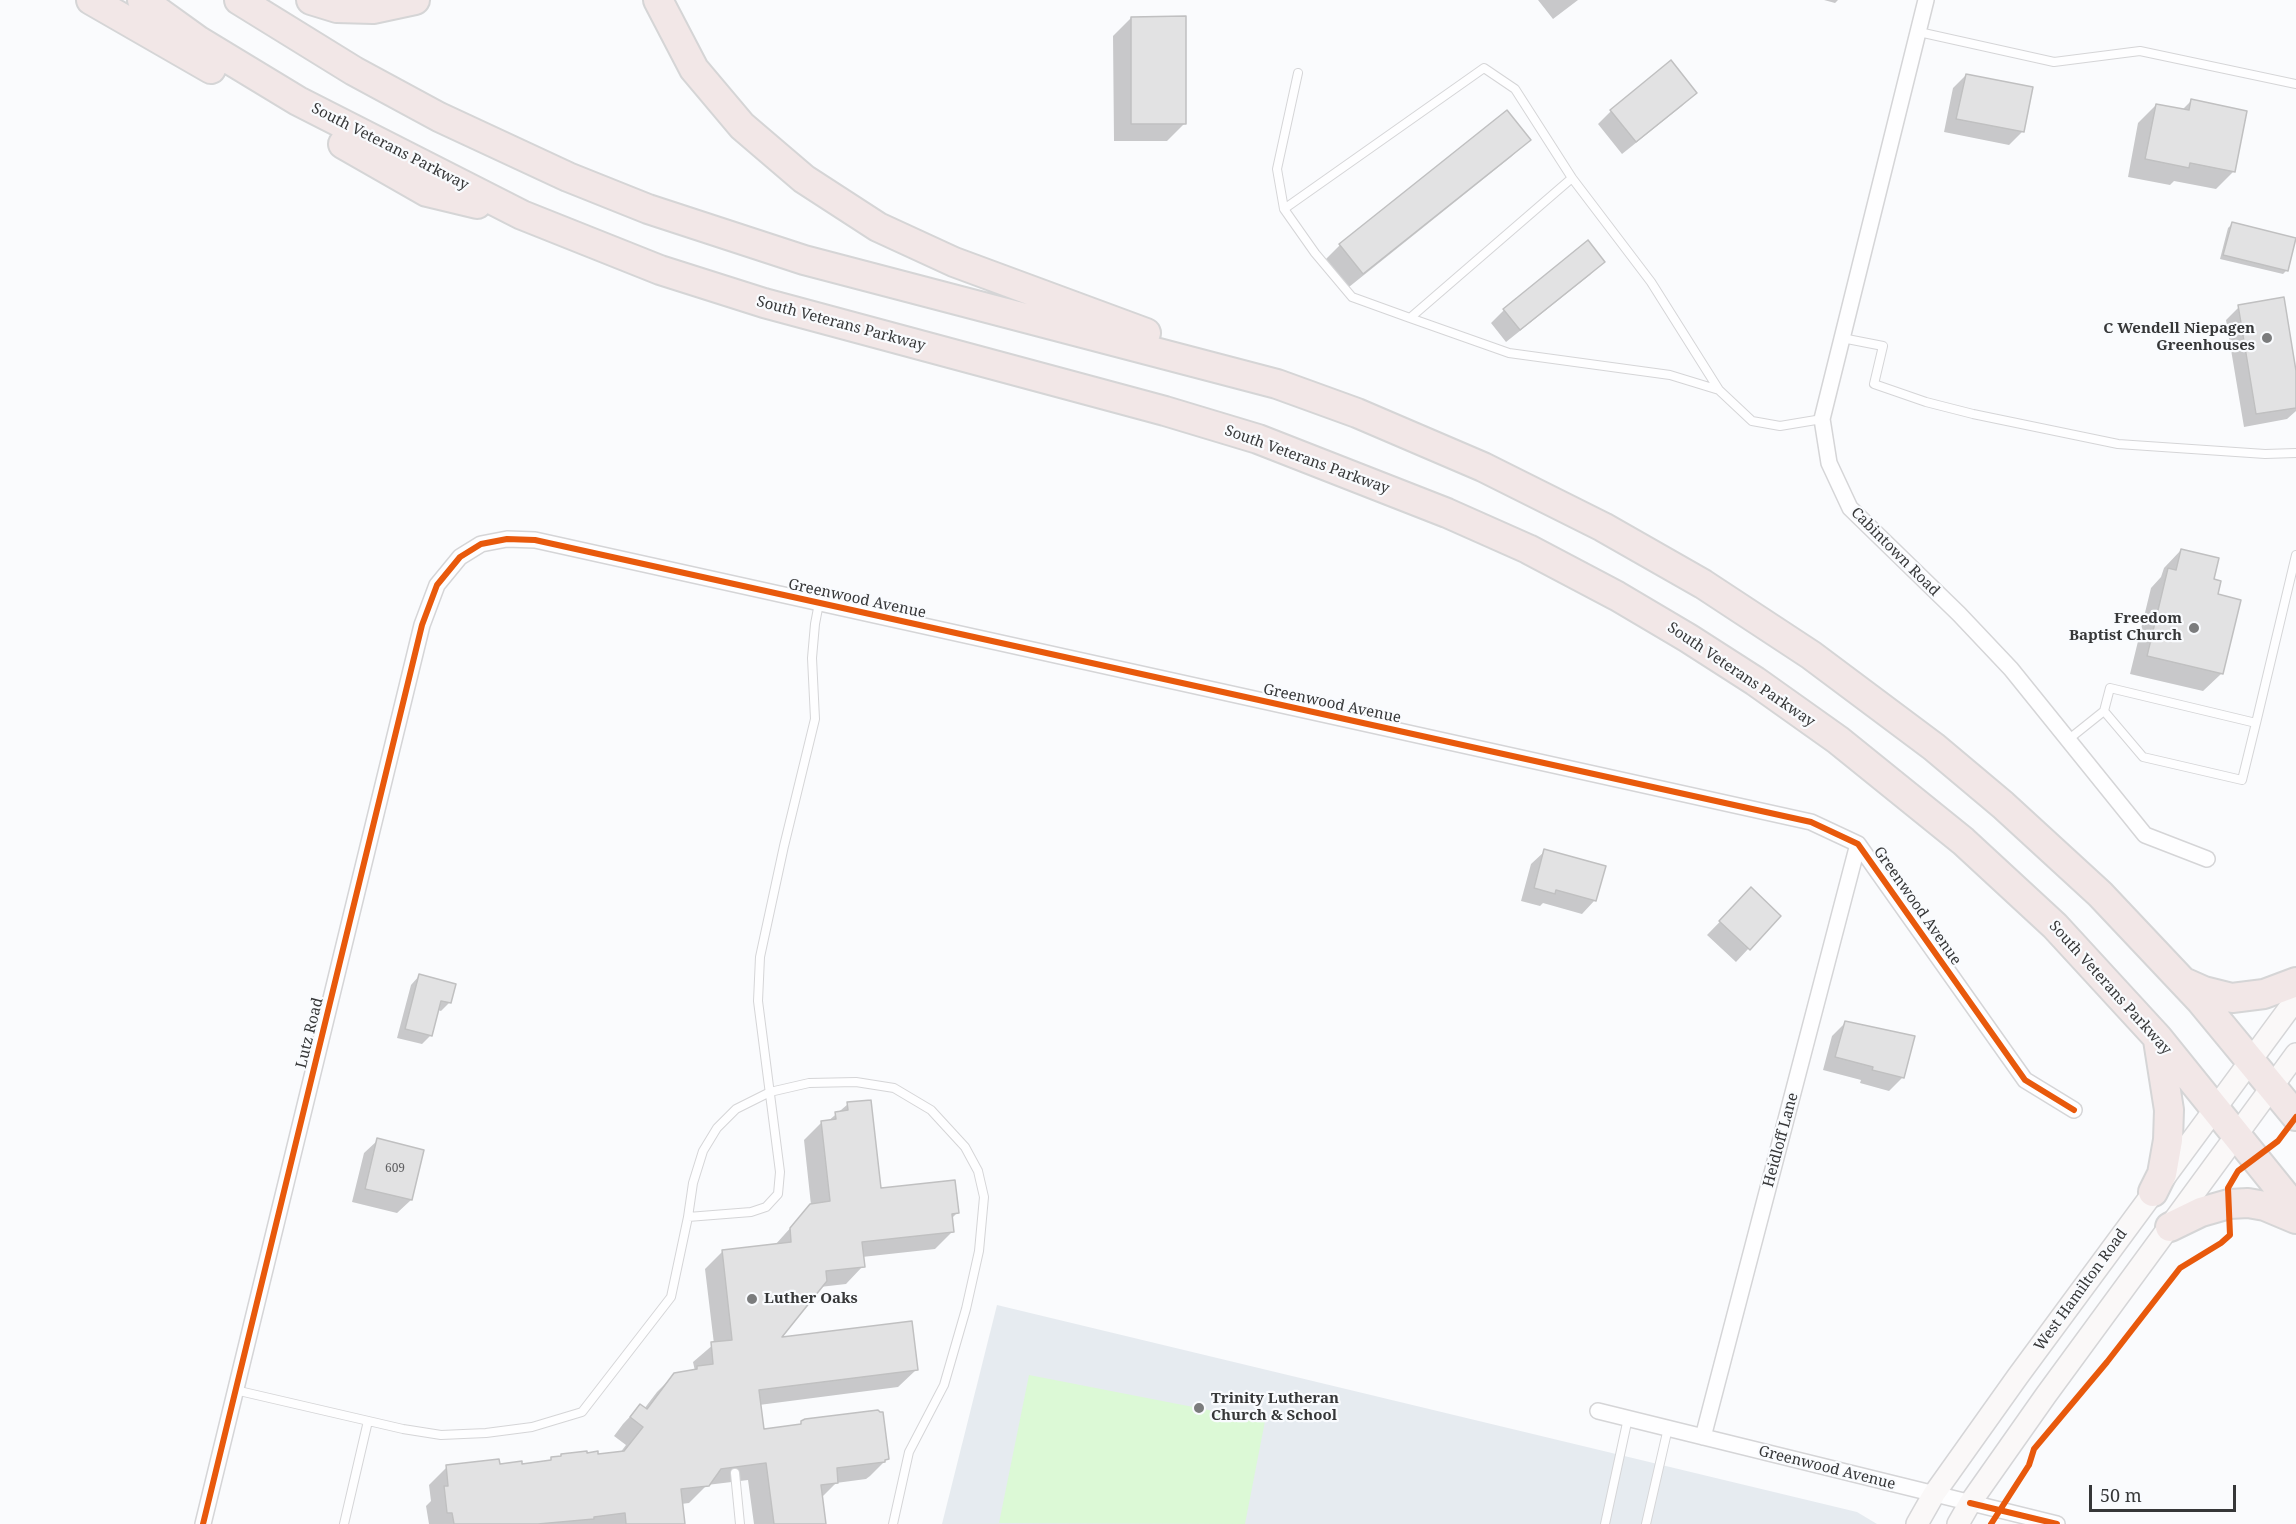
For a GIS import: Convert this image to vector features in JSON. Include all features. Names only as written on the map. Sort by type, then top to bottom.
[{"type":"highway","points":[[91,0],[427,192],[522,214]]},
{"type":"highway","name":"South Veterans Parkway","points":[[142,0],[199,41],[298,101],[522,214],[660,270],[764,303],[1165,411],[1258,439],[1447,513],[1528,549],[1617,596],[1755,681],[1838,740],[1963,841],[2055,926],[2158,1038],[2296,1209]]},
{"type":"highway","points":[[239,0],[354,71],[439,117],[538,164],[648,209],[814,263],[1276,384]]},
{"type":"highway","points":[[311,0],[337,8],[373,9],[415,0]]},
{"type":"highway","points":[[658,0],[694,69],[742,126],[804,179],[878,227],[954,262],[1368,417],[1482,468],[1584,517],[1703,584],[1811,655],[1934,747],[2003,805],[2100,894],[2183,981],[2296,1116]]},
{"type":"highway","points":[[2183,981],[2204,991],[2232,998],[2264,994],[2296,982]]},
{"type":"highway","points":[[2153,1192],[2162,1174],[2168,1140],[2169,1110],[2158,1038]]},
{"type":"highway","points":[[2170,1227],[2201,1212],[2229,1204],[2248,1203],[2265,1206],[2296,1219]]},
{"type":"main road","name":"West Hamilton Road","points":[[1917,1524],[1934,1494],[2024,1368],[2296,999]]},
{"type":"main road","points":[[1958,1524],[1970,1503],[2046,1395],[2296,1054]]},
{"type":"street","name":"Cabintown Road","points":[[1926,0],[1822,419],[1829,463],[1850,508],[1959,614],[2011,669],[2145,835],[2207,859]]},
{"type":"street","name":"Greenwood Avenue","points":[[460,557],[481,544],[507,539],[535,540],[1811,822],[1858,844],[2025,1080],[2074,1110]]},
{"type":"street","name":"Lutz Road","points":[[203,1524],[422,625],[437,585],[460,557]]},
{"type":"street","name":"Heidloff Lane","points":[[1703,1437],[1858,844]]},
{"type":"street","name":"Greenwood Avenue","points":[[1598,1410],[2057,1524]]},
{"type":"lane","points":[[1918,32],[2054,62],[2140,51],[2296,84]]},
{"type":"lane","points":[[1284,209],[1484,68],[1515,89],[1572,178],[1651,282],[1719,390],[1752,421],[1780,426],[1822,419]]},
{"type":"lane","points":[[1298,73],[1277,169],[1284,209],[1315,253],[1352,297],[1509,352],[1670,375],[1719,390]]},
{"type":"lane","points":[[1410,318],[1572,178]]},
{"type":"lane","points":[[1842,338],[1883,346],[1874,384],[1926,402],[1973,414],[2118,444],[2265,454],[2296,453]]},
{"type":"lane","points":[[2104,711],[2143,757],[2242,780],[2296,555]]},
{"type":"lane","points":[[688,1217],[751,1212],[766,1207],[778,1194],[780,1172],[758,1001],[760,957],[815,719],[812,658],[819,603]]},
{"type":"lane","points":[[2069,739],[2104,711],[2110,688],[2256,723]]},
{"type":"lane","points":[[235,1390],[368,1421],[441,1435],[486,1433],[532,1427],[582,1412],[671,1297],[693,1183],[703,1151],[717,1128],[736,1109],[770,1092],[809,1083],[856,1082],[894,1088],[931,1110],[965,1147],[978,1171],[984,1197],[979,1251],[966,1310],[944,1385],[909,1452],[892,1524]]},
{"type":"lane","points":[[1605,1524],[1628,1418]]},
{"type":"lane","points":[[344,1524],[368,1421]]},
{"type":"lane","points":[[1646,1524],[1668,1428]]},
{"type":"lane","points":[[735,1473],[740,1524]]},
{"type":"shaded area","name":"Trinity Lutheran Church & School","points":[[997,1305],[1857,1512],[1877,1524],[942,1524]]},
{"type":"green space","points":[[1029,1375],[1265,1421],[1245,1524],[999,1523]]},
{"type":"building","points":[[1186,16],[1186,124],[1131,124],[1131,17]]},
{"type":"building","points":[[1671,60],[1697,93],[1636,142],[1610,110]]},
{"type":"building","points":[[1966,74],[2033,87],[2024,132],[1956,119]]},
{"type":"building","points":[[2191,99],[2247,111],[2235,172],[2190,163],[2189,168],[2145,159],[2156,104],[2189,110]]},
{"type":"building","points":[[1507,110],[1531,140],[1363,274],[1339,244]]},
{"type":"building","points":[[2232,222],[2296,238],[2288,271],[2223,255]]},
{"type":"building","points":[[1588,240],[1605,262],[1520,330],[1503,309]]},
{"type":"building","name":"C Wendell Niepagen Greenhouses","points":[[2284,297],[2296,371],[2296,408],[2256,414],[2238,305]]},
{"type":"building","name":"Freedom Baptist Church","points":[[2181,549],[2219,558],[2214,579],[2221,581],[2218,594],[2241,600],[2223,674],[2147,656],[2168,568],[2176,570]]},
{"type":"building","points":[[1544,849],[1606,866],[1596,901],[1556,890],[1555,894],[1534,888]]},
{"type":"building","points":[[1751,887],[1781,916],[1750,950],[1719,921]]},
{"type":"building","points":[[419,974],[456,984],[451,1003],[441,1001],[432,1036],[405,1029]]},
{"type":"building","points":[[1845,1021],[1915,1036],[1904,1078],[1835,1057]]},
{"type":"building","name":"Luther Oaks","points":[[871,1100],[881,1188],[955,1180],[959,1213],[952,1214],[954,1232],[862,1242],[865,1267],[826,1271],[827,1281],[782,1337],[912,1321],[918,1370],[759,1390],[764,1429],[801,1424],[801,1421],[805,1419],[878,1410],[883,1412],[889,1459],[885,1462],[837,1468],[838,1483],[821,1485],[826,1524],[774,1524],[766,1463],[721,1469],[709,1486],[681,1489],[685,1524],[626,1524],[625,1513],[594,1517],[594,1519],[538,1524],[454,1524],[452,1513],[447,1513],[444,1486],[448,1486],[446,1465],[499,1459],[500,1464],[522,1461],[522,1464],[551,1460],[551,1457],[561,1456],[561,1454],[624,1451],[643,1427],[630,1417],[640,1404],[647,1409],[674,1373],[713,1364],[711,1342],[732,1340],[722,1250],[791,1242],[790,1228],[810,1204],[830,1201],[821,1121],[836,1119],[835,1112],[848,1110],[847,1102]]},
{"type":"building","points":[[377,1138],[424,1150],[412,1200],[365,1189]]},
{"type":"cycle path","points":[[203,1524],[422,625],[437,585],[460,557],[481,544],[507,539],[535,540],[1811,822],[1858,844],[2025,1080],[2074,1110]]},
{"type":"cycle path","points":[[1991,1524],[2029,1465],[2034,1449],[2107,1362],[2180,1268],[2230,1235],[2228,1188],[2238,1171],[2278,1141],[2296,1117]]},
{"type":"cycle path","points":[[1970,1503],[2057,1524]]},
{"type":"place","name":"C Wendell Niepagen Greenhouses","points":[[2267,338]]},
{"type":"place","name":"Freedom Baptist Church","points":[[2194,628]]},
{"type":"place","name":"Luther Oaks","points":[[752,1299]]},
{"type":"place","name":"Trinity Lutheran Church & School","points":[[1199,1408]]}]
